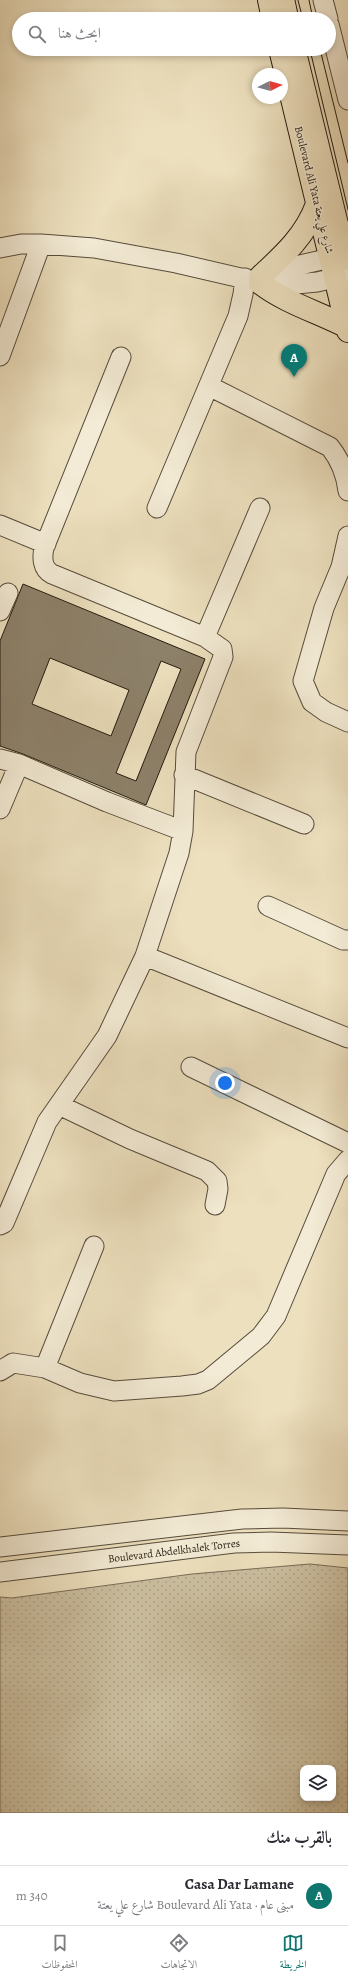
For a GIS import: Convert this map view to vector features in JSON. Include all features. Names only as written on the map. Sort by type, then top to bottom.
[{"type":"main road","points":[[269,0],[272,12]]},
{"type":"main road","points":[[286,0],[289,12]]},
{"type":"main road","name":"Boulevard Ali Yata شارع علي يعتة","points":[[282,56],[317,204],[342,265]]},
{"type":"main road","name":"Boulevard Ali Yata شارع علي يعتة","points":[[299,56],[342,265],[348,329]]},
{"type":"main road","points":[[317,204],[303,234],[281,258],[254,279],[286,300],[328,317],[348,329]]},
{"type":"street","points":[[323,0],[326,12]]},
{"type":"street","points":[[336,52],[348,100]]},
{"type":"street","points":[[0,248],[21,244],[41,244],[94,248],[143,256],[254,279],[342,265]]},
{"type":"street","points":[[0,356],[41,244]]},
{"type":"street","points":[[157,508],[238,316],[243,294],[254,279]]},
{"type":"street","points":[[0,1225],[4,1223],[47,1122],[107,1036],[145,956],[179,853],[183,831],[186,752],[223,657],[222,649],[205,636],[48,572],[43,560],[46,544],[121,357]]},
{"type":"street","points":[[209,386],[330,447],[341,462],[346,476],[348,491]]},
{"type":"street","points":[[205,636],[260,508]]},
{"type":"street","points":[[0,525],[46,544]]},
{"type":"street","points":[[348,536],[341,567],[324,608],[303,681],[312,702],[326,712],[348,722]]},
{"type":"street","points":[[0,611],[8,593]]},
{"type":"street","points":[[0,759],[19,764],[106,802],[183,831]]},
{"type":"street","points":[[0,809],[19,764]]},
{"type":"street","points":[[184,775],[304,824]]},
{"type":"street","points":[[268,906],[343,940],[348,940]]},
{"type":"street","points":[[145,956],[348,1038]]},
{"type":"street","points":[[191,1067],[348,1143]]},
{"type":"street","points":[[59,1105],[130,1139],[207,1171],[217,1181],[218,1189],[215,1205]]},
{"type":"street","points":[[0,1371],[13,1363],[45,1368],[80,1383],[114,1391],[182,1386],[198,1384],[208,1380],[261,1336],[276,1316],[336,1174],[348,1160]]},
{"type":"street","points":[[45,1368],[94,1246]]},
{"type":"street","points":[[0,1546],[242,1519],[283,1518],[348,1522]]},
{"type":"street","name":"Boulevard Abdelkhalek Torres","points":[[0,1572],[234,1543],[271,1542],[348,1545]]},
{"type":"shaded area","points":[[310,1564],[348,1568],[348,1813],[0,1813],[0,1597],[12,1598],[192,1574]]},
{"type":"building","points":[[23,584],[205,659],[146,805],[23,754],[0,746],[0,641]],"holes":[[[50,658],[129,690],[111,736],[32,704]],[[161,661],[181,669],[136,781],[116,773]]]},
{"type":"tram line","points":[[295,0],[298,12]]},
{"type":"tram line","points":[[309,0],[312,12]]},
{"type":"tram line","points":[[308,56],[348,221]]},
{"type":"tram line","points":[[322,56],[348,163]]},
{"type":"place","name":"Casa Dar Lamane","points":[[294,377]]}]
